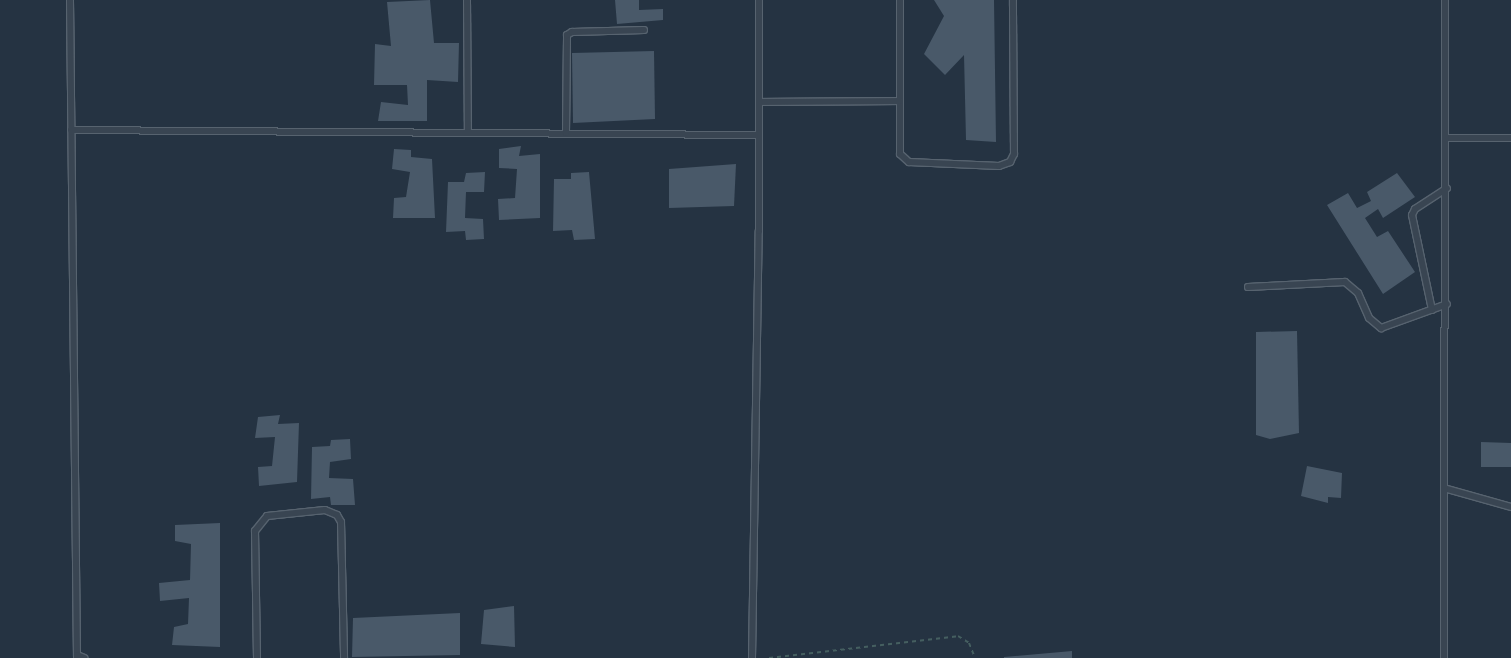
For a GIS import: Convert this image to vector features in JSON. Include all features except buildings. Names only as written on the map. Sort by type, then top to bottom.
[{"type":"lane","points":[[70,0],[77,657],[84,658]]},
{"type":"lane","points":[[467,0],[468,132]]},
{"type":"lane","points":[[752,658],[759,0]]},
{"type":"lane","points":[[900,0],[900,154],[909,162],[999,166],[1010,162],[1014,154],[1013,0]]},
{"type":"lane","points":[[1444,658],[1447,488],[1446,0]]},
{"type":"lane","points":[[566,133],[567,35],[572,32],[644,30]]},
{"type":"lane","points":[[759,102],[900,101]]},
{"type":"lane","points":[[72,130],[759,135]]},
{"type":"lane","points":[[1446,138],[1511,138]]},
{"type":"lane","points":[[1432,310],[1412,215],[1415,210],[1447,188]]},
{"type":"lane","points":[[1248,286],[1345,282],[1358,293],[1370,318],[1381,328],[1447,304]]},
{"type":"lane","points":[[1447,488],[1511,507]]},
{"type":"lane","points":[[257,658],[255,531],[267,516],[325,510],[337,515],[340,522],[344,658]]},
{"type":"path","points":[[769,658],[958,636],[969,643],[975,658]]}]
